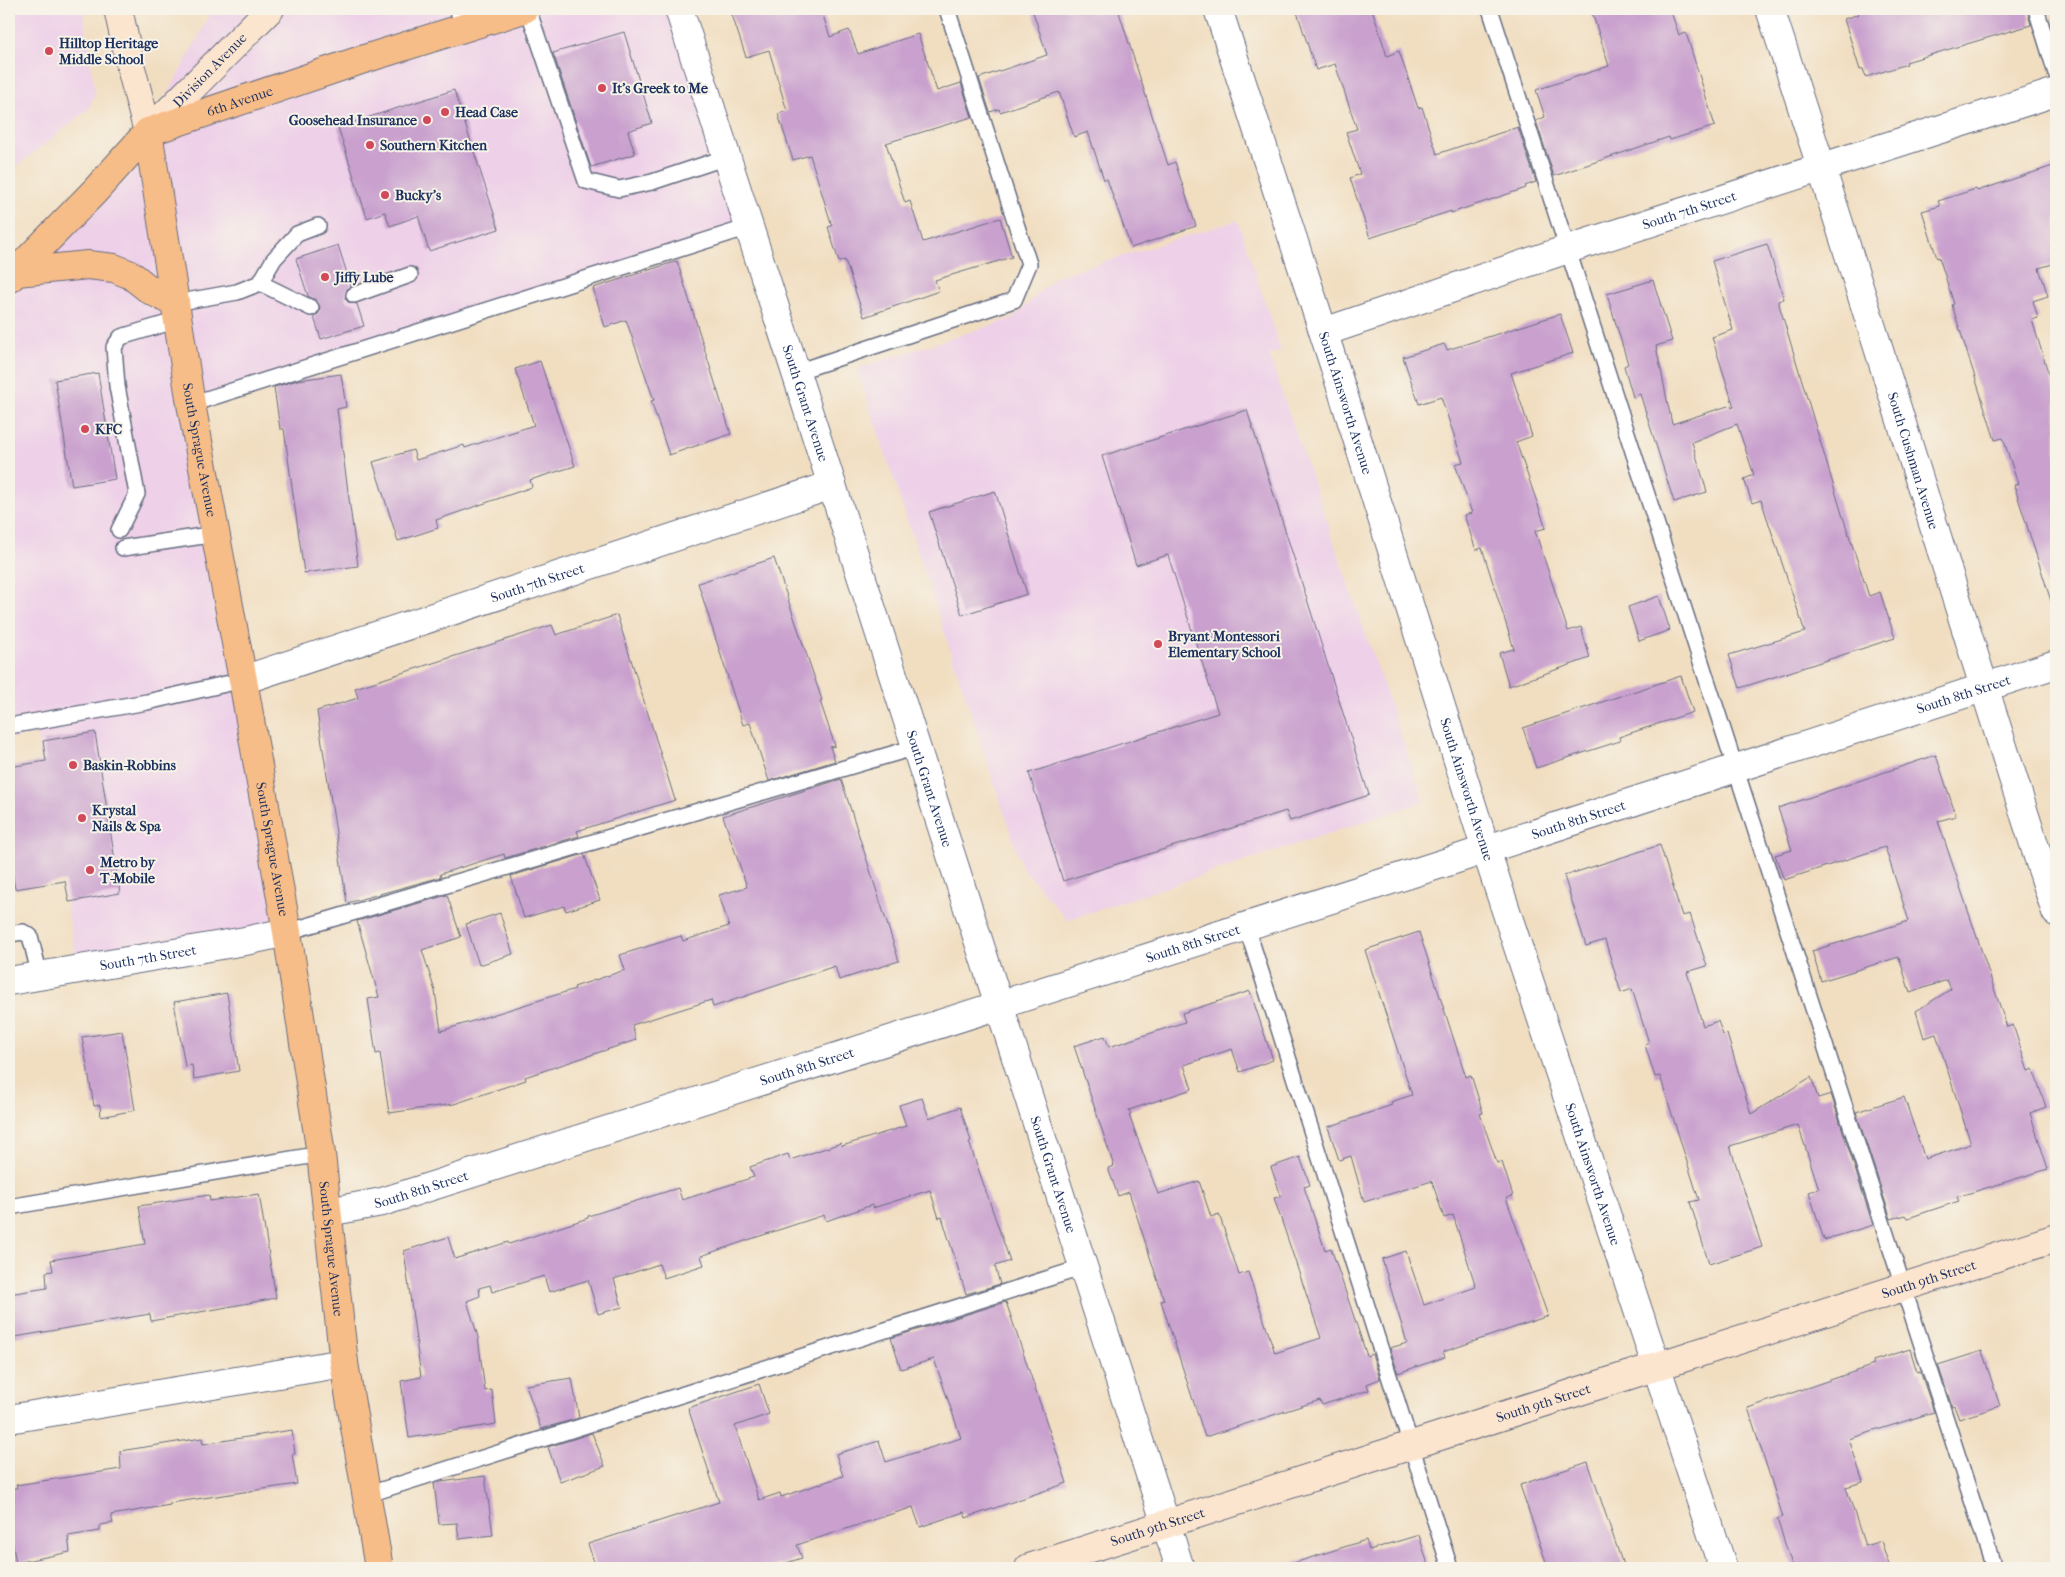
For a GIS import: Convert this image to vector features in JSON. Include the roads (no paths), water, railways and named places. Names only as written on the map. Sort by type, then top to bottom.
[{"type":"main road","name":"6th Avenue","points":[[13,276],[94,192],[148,132],[358,61],[460,19],[524,9]]},
{"type":"main road","name":"South Sprague Avenue","points":[[148,132],[191,404],[244,680],[287,932],[321,1154],[344,1362],[379,1568]]},
{"type":"main road","points":[[13,276],[88,265],[114,268],[131,275],[176,312]]},
{"type":"street","points":[[118,9],[148,132]]},
{"type":"street","name":"Division Avenue","points":[[148,132],[270,9]]},
{"type":"street","name":"South Grant Avenue","points":[[679,9],[1180,1568]]},
{"type":"street","name":"South Ainsworth Avenue","points":[[1218,9],[1324,332],[1486,850],[1722,1568]]},
{"type":"street","name":"South Cushman Avenue","points":[[1770,9],[1822,167],[1983,688],[2056,912]]},
{"type":"street","name":"South 7th Street","points":[[1324,332],[1568,249],[2056,92]]},
{"type":"street","name":"South 7th Street","points":[[244,680],[832,485]]},
{"type":"street","name":"South 8th Street","points":[[328,1212],[382,1202],[1486,850],[2056,664]]},
{"type":"street","name":"South 7th Street","points":[[9,981],[245,941],[287,932]]},
{"type":"street","name":"South 9th Street","points":[[1029,1568],[2056,1238]]},
{"type":"street","points":[[9,1419],[344,1362]]},
{"type":"lane","points":[[528,9],[586,181],[619,189],[652,182],[727,157]]},
{"type":"lane","points":[[796,372],[1014,300],[1029,264],[947,9]]},
{"type":"lane","points":[[1490,9],[1994,1568]]},
{"type":"lane","points":[[2036,9],[2056,73]]},
{"type":"lane","points":[[119,530],[137,494],[117,386],[114,347],[121,337],[176,312],[260,283],[274,259],[297,234],[318,226]]},
{"type":"lane","points":[[191,404],[749,226]]},
{"type":"lane","points":[[354,294],[410,274]]},
{"type":"lane","points":[[260,283],[311,308]]},
{"type":"lane","points":[[123,548],[216,534]]},
{"type":"lane","points":[[9,726],[147,702],[244,680]]},
{"type":"lane","points":[[287,932],[916,747]]},
{"type":"lane","points":[[1246,925],[1450,1568]]},
{"type":"lane","points":[[9,934],[23,932],[30,936],[40,976]]},
{"type":"lane","points":[[9,1207],[321,1154]]},
{"type":"lane","points":[[366,1495],[1084,1267]]},
{"type":"place","name":"Hilltop Heritage Middle School","points":[[49,51]]},
{"type":"place","name":"It's Greek to Me","points":[[602,88]]},
{"type":"place","name":"Head Case","points":[[445,112]]},
{"type":"place","name":"Goosehead Insurance","points":[[427,120]]},
{"type":"place","name":"Southern Kitchen","points":[[370,145]]},
{"type":"place","name":"Bucky's","points":[[385,195]]},
{"type":"place","name":"Jiffy Lube","points":[[325,277]]},
{"type":"place","name":"KFC","points":[[85,429]]},
{"type":"place","name":"Bryant Montessori Elementary School","points":[[1158,644]]},
{"type":"place","name":"Baskin-Robbins","points":[[73,765]]},
{"type":"place","name":"Krystal Nails & Spa","points":[[82,818]]},
{"type":"place","name":"Metro by T-Mobile","points":[[90,870]]}]
